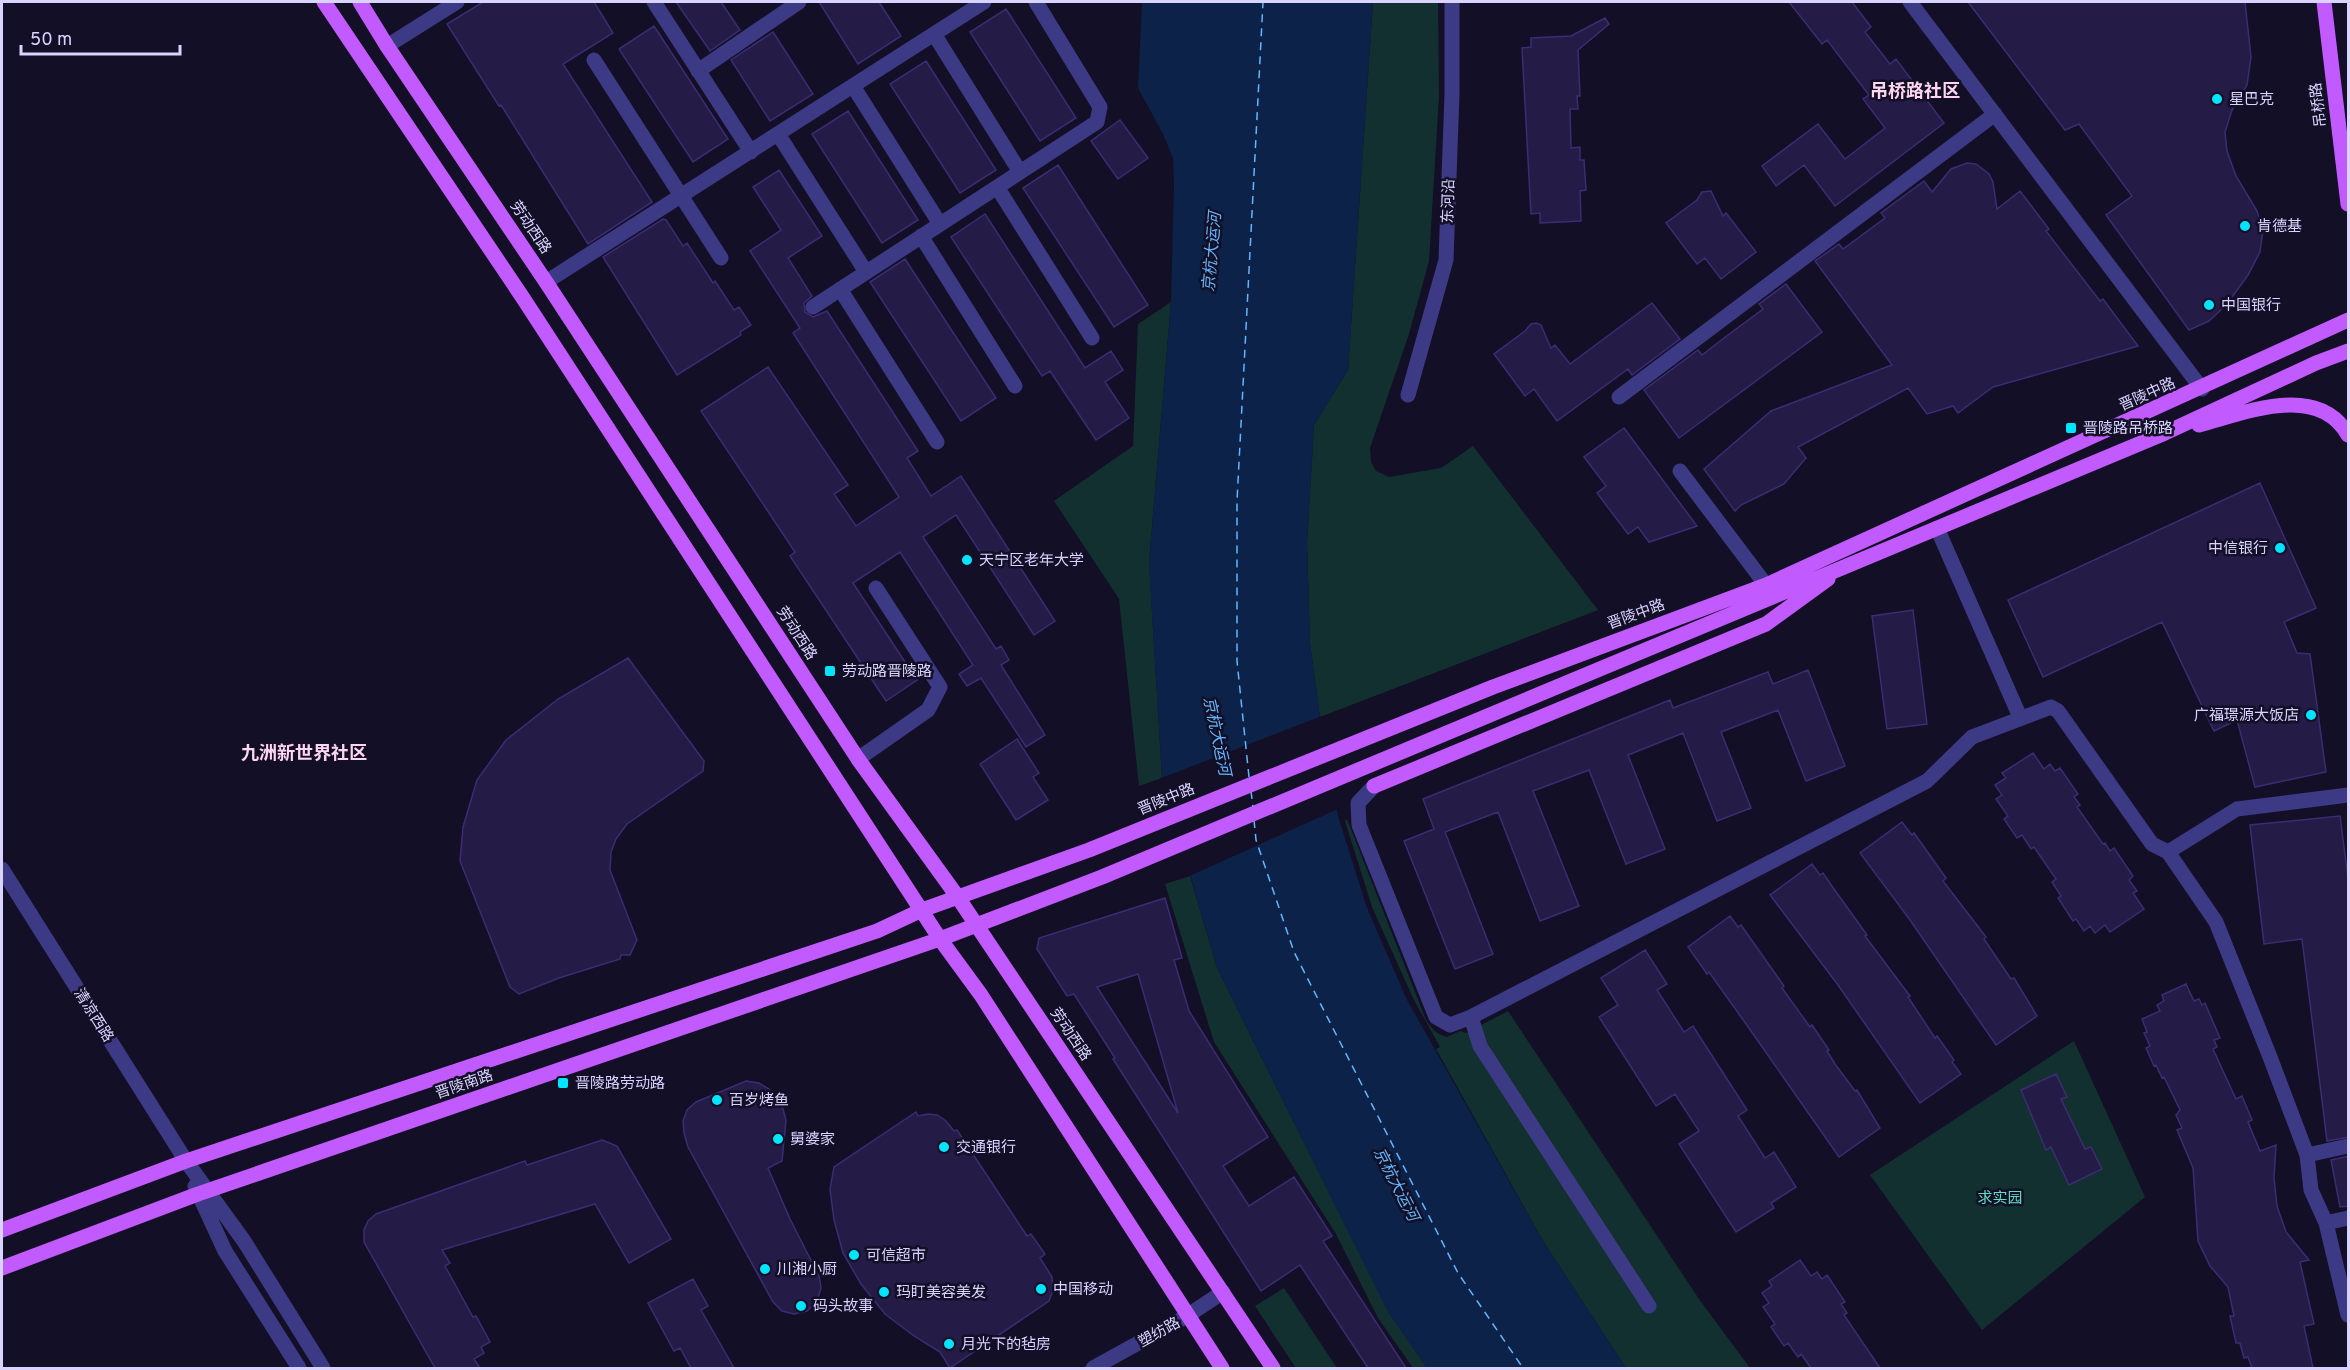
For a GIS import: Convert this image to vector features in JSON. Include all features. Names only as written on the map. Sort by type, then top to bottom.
[{"type":"main road","points":[[324,2],[523,298],[940,939],[981,995],[1222,1368]]},
{"type":"main road","name":"劳动西路","points":[[360,2],[858,759],[977,925],[1274,1368]]},
{"type":"main road","name":"吊桥路","points":[[2324,2],[2349,204]]},
{"type":"main road","name":"晋陵中路","points":[[922,910],[1089,850],[1493,687],[1766,585],[2202,389],[2349,320]]},
{"type":"main road","points":[[940,939],[1102,877],[2164,434],[2316,363],[2349,351]]},
{"type":"main road","points":[[2164,434],[2274,406],[2303,405],[2324,412],[2342,424],[2349,435]]},
{"type":"main road","points":[[1374,786],[1766,624],[1850,564]]},
{"type":"main road","name":"晋陵南路","points":[[2,1230],[186,1161],[877,931],[922,910]]},
{"type":"main road","name":"晋陵南路","points":[[2,1268],[203,1193],[940,939]]},
{"type":"street","points":[[387,46],[457,2]]},
{"type":"street","points":[[654,2],[751,152]]},
{"type":"street","points":[[698,70],[799,2]]},
{"type":"street","points":[[546,282],[984,2]]},
{"type":"street","points":[[813,307],[1097,122],[1100,107],[1036,2]]},
{"type":"street","name":"东河沿","points":[[1408,395],[1446,260],[1452,2]]},
{"type":"street","points":[[1910,2],[2202,389]]},
{"type":"street","points":[[934,34],[1020,172]]},
{"type":"street","points":[[594,60],[721,258]]},
{"type":"street","points":[[853,86],[940,224]]},
{"type":"street","points":[[1619,397],[1995,114]]},
{"type":"street","points":[[778,135],[866,272]]},
{"type":"street","points":[[997,187],[1092,338]]},
{"type":"street","points":[[921,236],[1015,386]]},
{"type":"street","points":[[840,289],[937,442]]},
{"type":"street","points":[[1680,471],[1766,585]]},
{"type":"street","points":[[1937,528],[2020,717]]},
{"type":"street","points":[[858,759],[928,710],[940,687],[876,588]]},
{"type":"street","points":[[1374,786],[1358,803],[1359,825],[1436,1017],[1450,1025],[1471,1017],[1928,781],[1972,737],[2051,707],[2058,711],[2152,844],[2168,852],[2216,922],[2307,1155],[2311,1190],[2326,1223],[2349,1315]]},
{"type":"street","points":[[2168,852],[2237,809],[2349,795]]},
{"type":"street","name":"清凉西路","points":[[2,869],[186,1161],[203,1193],[225,1251],[299,1368]]},
{"type":"street","points":[[1471,1017],[1480,1046],[1649,1306]]},
{"type":"street","points":[[2307,1155],[2349,1146]]},
{"type":"street","name":"清凉西路","points":[[203,1193],[244,1241],[323,1368]]},
{"type":"street","points":[[2326,1223],[2349,1218]]},
{"type":"street","name":"塑纺路","points":[[1093,1368],[1187,1316],[1223,1292]]},
{"type":"green space","points":[[1373,2],[1438,2],[1439,96],[1429,261],[1409,334],[1370,448],[1371,462],[1376,471],[1389,477],[1441,468],[1473,446],[1598,610],[1320,717],[1310,644],[1307,543],[1314,425],[1348,370]]},
{"type":"green space","points":[[1171,302],[1149,562],[1162,778],[1139,786],[1119,599],[1054,501],[1133,446],[1138,324]]},
{"type":"green space","points":[[1347,819],[1426,1020],[1432,1029],[1447,1037],[1460,1031],[1466,1033],[1508,1011],[1699,1299],[1750,1368],[1626,1368],[1543,1241],[1436,1049],[1440,1047],[1413,998],[1372,907],[1345,821]]},
{"type":"green space","points":[[1190,876],[1217,968],[1388,1311],[1427,1368],[1413,1368],[1378,1318],[1336,1234],[1214,1042],[1165,884]]},
{"type":"green space","name":"求实园","points":[[2074,1041],[2145,1197],[1982,1330],[1870,1175]]},
{"type":"green space","points":[[1284,1288],[1337,1368],[1296,1368],[1255,1306]]},
{"type":"water","name":"京杭大运河","points":[[1142,2],[1373,2],[1348,370],[1314,425],[1307,543],[1310,644],[1320,717],[1338,816],[1367,908],[1407,1000],[1543,1241],[1626,1368],[1427,1368],[1388,1312],[1217,968],[1162,778],[1149,563],[1171,302],[1174,184],[1173,158],[1138,88]]},
{"type":"pier","points":[[1322,716],[1340,808],[1187,877],[1159,779]]},
{"type":"building","points":[[483,2],[594,2],[613,33],[563,64],[652,202],[588,244],[447,24]]},
{"type":"building","points":[[676,2],[721,2],[740,30],[710,51]]},
{"type":"building","points":[[819,2],[879,2],[901,36],[858,64]]},
{"type":"building","points":[[1789,2],[1852,2],[1871,27],[1865,32],[1890,64],[1896,59],[1944,123],[1835,206],[1804,165],[1776,186],[1762,166],[1818,124],[1845,159],[1885,128],[1863,99],[1869,95],[1827,40],[1822,44]]},
{"type":"building","points":[[1968,2],[2245,2],[2251,57],[2247,85],[2232,110],[2225,132],[2227,151],[2236,176],[2257,211],[2263,230],[2260,252],[2248,275],[2227,304],[2209,321],[2189,330],[2106,215],[2132,196],[2079,124],[2065,130]]},
{"type":"building","points":[[1006,9],[1076,118],[1040,141],[970,32]]},
{"type":"building","points":[[1605,18],[1609,24],[1578,50],[1580,96],[1577,96],[1578,109],[1570,109],[1571,148],[1580,147],[1580,160],[1584,160],[1586,190],[1580,191],[1581,221],[1540,223],[1540,213],[1531,214],[1522,48],[1531,47],[1531,38],[1571,36]]},
{"type":"building","points":[[654,26],[728,139],[693,162],[619,49]]},
{"type":"building","points":[[773,32],[813,94],[770,121],[731,60]]},
{"type":"building","points":[[926,61],[996,170],[960,193],[890,84]]},
{"type":"building","points":[[848,111],[918,220],[882,243],[812,134]]},
{"type":"building","points":[[1120,120],[1148,158],[1118,179],[1091,141]]},
{"type":"building","points":[[1967,163],[1976,164],[1989,174],[1993,182],[1997,209],[2020,191],[2049,229],[2046,231],[2100,301],[2103,299],[2138,346],[1993,387],[1958,413],[1953,406],[1927,414],[1908,388],[1798,447],[1806,458],[1784,484],[1741,505],[1735,511],[1704,469],[1771,411],[1892,365],[1815,261],[1839,244],[1843,249],[1885,218],[1881,213],[1924,181],[1932,192],[1951,169]]},
{"type":"building","points":[[1058,165],[1148,305],[1114,327],[1023,188]]},
{"type":"building","points":[[779,170],[822,236],[788,258],[812,296],[804,303],[805,312],[813,317],[827,311],[918,451],[907,458],[931,496],[961,476],[1055,621],[1034,635],[956,515],[923,537],[996,649],[1001,646],[1009,660],[1001,665],[1045,735],[1026,747],[981,678],[967,686],[959,674],[973,665],[900,552],[853,583],[917,680],[886,701],[790,556],[795,552],[701,411],[768,367],[848,485],[834,494],[856,526],[899,497],[793,333],[800,328],[750,251],[781,230],[753,187]]},
{"type":"building","points":[[1711,191],[1723,216],[1726,213],[1756,252],[1721,279],[1705,258],[1697,264],[1666,223],[1697,200],[1702,192]]},
{"type":"building","points":[[985,214],[1085,368],[1111,351],[1123,370],[1105,382],[1129,418],[1096,440],[1050,371],[1042,376],[951,237]]},
{"type":"building","points":[[663,219],[666,220],[683,246],[687,243],[734,310],[739,307],[751,325],[740,332],[741,335],[677,375],[603,257]]},
{"type":"building","points":[[905,259],[996,398],[961,421],[870,282]]},
{"type":"building","points":[[1786,284],[1822,332],[1679,438],[1644,390],[1698,350],[1702,355],[1763,309],[1759,304]]},
{"type":"building","points":[[1652,303],[1680,339],[1632,375],[1628,369],[1557,421],[1534,389],[1525,396],[1494,354],[1531,324],[1536,323],[1541,325],[1551,348],[1555,345],[1570,364]]},
{"type":"building","points":[[1624,428],[1697,526],[1649,542],[1638,527],[1628,534],[1597,493],[1606,486],[1584,457]]},
{"type":"building","points":[[2260,483],[2316,608],[2284,622],[2297,653],[2310,654],[2326,772],[2255,787],[2237,720],[2214,731],[2162,622],[2043,677],[2008,600]]},
{"type":"building","points":[[1913,610],[1927,724],[1887,729],[1872,616]]},
{"type":"building","points":[[628,658],[704,761],[703,771],[627,824],[616,839],[611,852],[610,870],[637,940],[630,955],[621,955],[620,959],[559,978],[519,994],[510,987],[460,861],[463,827],[477,780],[506,740],[558,699]]},
{"type":"building","points":[[1808,670],[1845,766],[1806,781],[1778,710],[1721,732],[1751,808],[1717,821],[1683,733],[1628,755],[1665,849],[1626,864],[1589,770],[1533,791],[1579,906],[1540,921],[1498,812],[1445,832],[1493,954],[1455,969],[1404,841],[1434,829],[1423,799],[1670,700],[1673,708],[1768,672],[1773,684]]},
{"type":"building","points":[[1017,739],[1039,773],[1033,777],[1048,800],[1016,820],[980,764]]},
{"type":"building","points":[[2033,753],[2044,769],[2050,764],[2055,771],[2060,768],[2078,794],[2074,797],[2080,805],[2077,807],[2103,844],[2105,843],[2110,851],[2114,848],[2133,876],[2129,880],[2137,891],[2133,893],[2144,909],[2110,932],[2105,925],[2095,933],[2090,926],[2084,931],[2076,919],[2073,921],[2058,898],[2061,896],[2052,882],[2056,879],[2034,847],[2031,849],[2022,835],[2017,838],[2004,819],[2008,816],[1996,799],[2002,795],[1995,785],[2006,778],[2002,773]]},
{"type":"building","points":[[2340,816],[2349,886],[2349,1137],[2327,1141],[2302,939],[2264,944],[2250,825]]},
{"type":"building","points":[[1902,822],[1912,835],[1914,833],[1946,878],[1943,881],[1986,937],[1984,939],[2011,979],[2014,978],[2037,1016],[1996,1045],[1910,920],[1860,853]]},
{"type":"building","points":[[1812,864],[1820,875],[1823,873],[1867,935],[1865,936],[1910,996],[1908,997],[1935,1038],[1937,1036],[1954,1060],[1952,1062],[1961,1074],[1920,1103],[1838,985],[1770,895]]},
{"type":"building","points":[[1165,898],[1182,958],[1174,960],[1189,1011],[1268,1137],[1223,1166],[1249,1206],[1294,1177],[1332,1236],[1323,1241],[1406,1368],[1368,1368],[1300,1265],[1261,1291],[1074,994],[1067,996],[1037,949],[1039,938]],"holes":[[[1138,974],[1178,1113],[1097,987]]]},
{"type":"building","points":[[1730,916],[1738,927],[1741,925],[1784,986],[1782,988],[1810,1027],[1812,1025],[1829,1050],[1827,1051],[1835,1064],[1855,1091],[1857,1090],[1880,1128],[1839,1157],[1709,972],[1707,974],[1688,947]]},
{"type":"building","points":[[1645,950],[1667,984],[1657,990],[1684,1032],[1693,1026],[1747,1110],[1738,1116],[1765,1158],[1774,1152],[1796,1187],[1771,1203],[1774,1208],[1736,1232],[1679,1144],[1699,1131],[1675,1094],[1656,1106],[1599,1017],[1618,1005],[1601,978]]},
{"type":"building","points":[[2186,984],[2194,1001],[2199,999],[2202,1005],[2205,1003],[2220,1038],[2214,1040],[2217,1047],[2213,1049],[2236,1099],[2242,1096],[2252,1120],[2248,1122],[2260,1151],[2276,1145],[2274,1178],[2277,1206],[2286,1232],[2309,1260],[2300,1262],[2314,1324],[2304,1326],[2313,1368],[2252,1368],[2248,1357],[2244,1358],[2240,1343],[2236,1343],[2230,1316],[2234,1316],[2228,1287],[2210,1266],[2198,1241],[2193,1168],[2177,1130],[2182,1128],[2176,1115],[2180,1110],[2164,1077],[2162,1078],[2156,1065],[2154,1066],[2146,1048],[2150,1046],[2144,1033],[2147,1032],[2142,1019],[2160,1011],[2157,1005],[2164,1001],[2162,995]]},
{"type":"building","points":[[2056,1074],[2067,1097],[2061,1099],[2085,1149],[2091,1147],[2102,1169],[2069,1185],[2051,1147],[2046,1150],[2021,1090]]},
{"type":"building","points":[[746,1081],[759,1083],[769,1089],[781,1102],[786,1120],[782,1161],[768,1168],[790,1219],[819,1276],[821,1288],[817,1301],[807,1311],[794,1314],[782,1311],[773,1302],[688,1147],[684,1133],[683,1121],[687,1110],[696,1102]]},
{"type":"building","points":[[916,1112],[918,1116],[937,1115],[954,1131],[957,1130],[1027,1236],[1031,1234],[1045,1254],[1040,1258],[1052,1277],[1053,1290],[1049,1301],[950,1368],[940,1352],[885,1314],[861,1284],[843,1253],[834,1220],[830,1189],[834,1167]]},
{"type":"building","points":[[602,1140],[617,1146],[671,1239],[629,1263],[595,1204],[442,1250],[450,1263],[445,1266],[473,1317],[476,1316],[490,1342],[481,1347],[484,1353],[474,1359],[480,1368],[435,1368],[364,1242],[364,1230],[368,1221],[376,1214],[525,1161],[527,1165]]},
{"type":"building","points":[[2349,1156],[2349,1206],[2340,1207],[2331,1160]]},
{"type":"building","points":[[1800,1260],[1811,1276],[1817,1272],[1822,1279],[1827,1275],[1845,1302],[1841,1304],[1847,1313],[1844,1315],[1880,1368],[1811,1368],[1801,1354],[1798,1357],[1788,1343],[1784,1346],[1771,1327],[1775,1324],[1763,1307],[1769,1303],[1762,1293],[1772,1286],[1769,1281]]},
{"type":"building","points":[[693,1279],[708,1306],[701,1310],[734,1368],[691,1368],[680,1348],[674,1351],[648,1303]]},
{"type":"ferry route","points":[[1249,777],[1237,661],[1237,501],[1263,2]]},
{"type":"ferry route","points":[[1251,791],[1253,807]]},
{"type":"ferry route","points":[[1254,820],[1256,840],[1294,952],[1458,1273],[1523,1368]]},
{"type":"place","name":"星巴克","points":[[2217,99]]},
{"type":"place","name":"肯德基","points":[[2245,226]]},
{"type":"place","name":"中国银行","points":[[2209,305]]},
{"type":"place","name":"晋陵路吊桥路","points":[[2071,428]]},
{"type":"place","name":"中信银行","points":[[2280,548]]},
{"type":"place","name":"天宁区老年大学","points":[[967,560]]},
{"type":"place","name":"劳动路晋陵路","points":[[830,671]]},
{"type":"place","name":"广福璟源大饭店","points":[[2311,715]]},
{"type":"place","name":"晋陵路劳动路","points":[[563,1083]]},
{"type":"place","name":"百岁烤鱼","points":[[717,1100]]},
{"type":"place","name":"舅婆家","points":[[778,1139]]},
{"type":"place","name":"交通银行","points":[[944,1147]]},
{"type":"place","name":"可信超市","points":[[854,1255]]},
{"type":"place","name":"川湘小厨","points":[[765,1269]]},
{"type":"place","name":"中国移动","points":[[1041,1289]]},
{"type":"place","name":"玛盯美容美发","points":[[884,1292]]},
{"type":"place","name":"码头故事","points":[[801,1306]]},
{"type":"place","name":"月光下的毡房","points":[[949,1344]]},
{"type":"district","name":"吊桥路社区","points":[[1915,91]]},
{"type":"district","name":"九洲新世界社区","points":[[304,753]]}]
